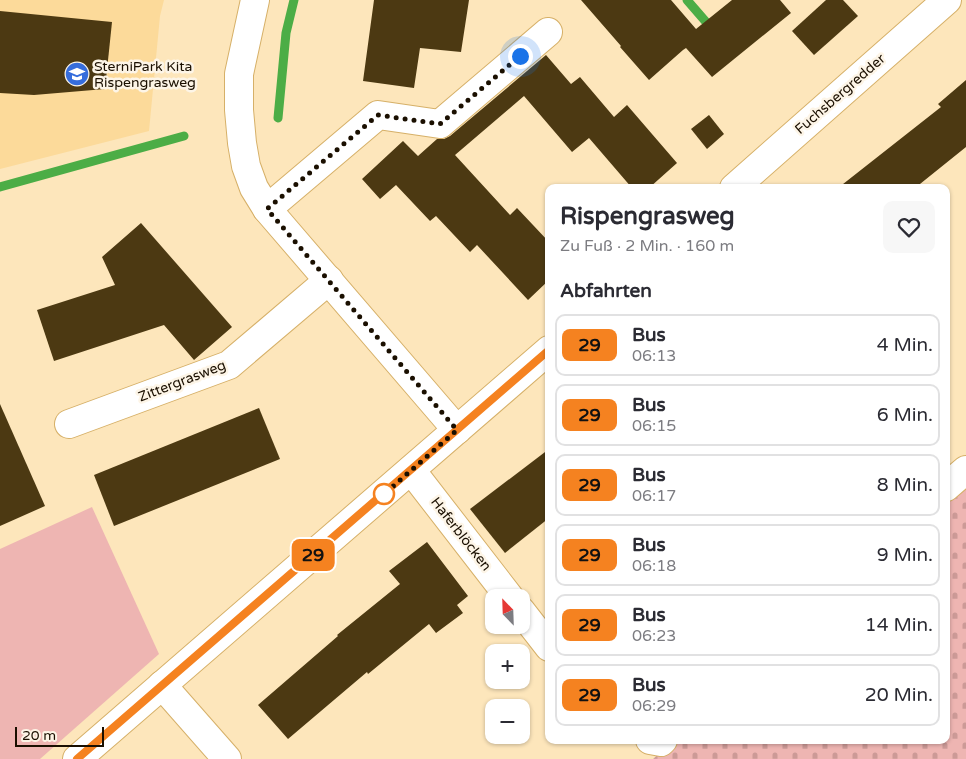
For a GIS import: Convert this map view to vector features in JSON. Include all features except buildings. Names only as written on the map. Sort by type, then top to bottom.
[{"type":"street","points":[[255,0],[239,74],[239,110],[242,143],[246,166],[254,188],[267,209],[457,430]]},
{"type":"street","name":"Fuchsbergredder","points":[[738,184],[938,3]]},
{"type":"street","points":[[267,209],[378,115],[440,124],[548,32]]},
{"type":"street","name":"Zittergrasweg","points":[[69,424],[229,365],[329,280]]},
{"type":"street","points":[[78,759],[545,353]]},
{"type":"street","name":"Haferblöcken","points":[[411,470],[503,589]]},
{"type":"street","points":[[950,484],[966,470]]},
{"type":"street","points":[[530,623],[545,642]]},
{"type":"street","points":[[162,685],[227,759]]},
{"type":"shaded area","name":"SterniPark Kita Rispengrasweg","points":[[0,0],[164,0],[160,16],[149,131],[0,169]]},
{"type":"green space","points":[[966,486],[966,759],[653,759],[670,744],[950,744],[950,500]]},
{"type":"green space","points":[[92,507],[159,654],[40,759],[0,759],[0,549]]},
{"type":"waterway","points":[[278,118],[286,33],[294,0]]},
{"type":"waterway","points":[[687,0],[713,30]]},
{"type":"waterway","points":[[0,187],[184,136]]},
{"type":"bus line","name":"29","points":[[77,759],[545,353]]},
{"type":"place","name":"SterniPark Kita Rispengrasweg","points":[[77,74]]},
{"type":"route","points":[[384,494],[382,496],[457,430],[267,209],[378,115],[440,124],[520,56]]}]
